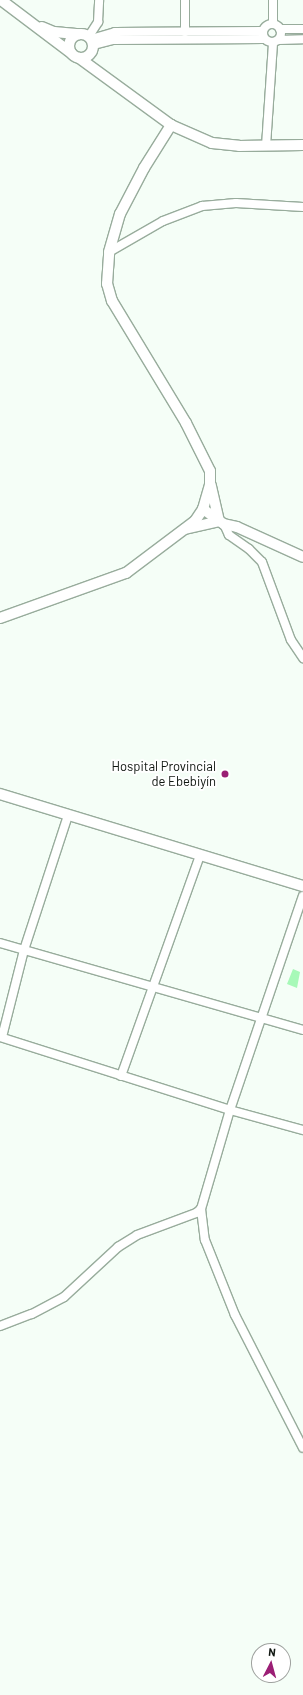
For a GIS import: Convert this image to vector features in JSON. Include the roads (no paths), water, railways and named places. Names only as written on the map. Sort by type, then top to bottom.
[{"type":"street","points":[[1,0],[35,24],[105,79],[171,125],[212,143],[266,146],[303,145]]},
{"type":"street","points":[[75,56],[88,56],[89,41],[98,22],[99,0]]},
{"type":"street","points":[[185,0],[185,32]]},
{"type":"street","points":[[273,0],[273,24]]},
{"type":"street","points":[[35,24],[54,32],[89,41],[115,32],[185,32],[263,35],[276,41],[303,39]]},
{"type":"street","points":[[263,35],[265,27],[273,24]]},
{"type":"street","points":[[273,24],[280,29],[303,29]]},
{"type":"street","points":[[266,146],[276,41],[280,29]]},
{"type":"street","points":[[75,56],[70,41],[263,35]]},
{"type":"street","points":[[89,41],[105,79]]},
{"type":"street","points":[[0,618],[115,578],[142,562],[195,521],[203,509],[210,484],[210,471],[186,422],[112,301],[106,274],[109,252],[120,214],[171,125]]},
{"type":"street","points":[[109,252],[162,222],[202,206],[236,203],[303,207]]},
{"type":"street","points":[[210,484],[222,522],[229,535],[249,549],[262,562],[291,640],[303,658]]},
{"type":"street","points":[[203,509],[222,522],[237,527],[303,557]]},
{"type":"street","points":[[183,530],[222,522]]},
{"type":"street","points":[[0,794],[303,886]]},
{"type":"street","points":[[68,815],[24,950],[1,1037],[58,1053],[121,1076],[230,1110],[303,1130]]},
{"type":"street","points":[[121,1076],[200,855]]},
{"type":"street","points":[[303,896],[260,1018],[230,1110],[201,1209],[205,1240],[235,1315],[303,1448]]},
{"type":"street","points":[[0,943],[303,1030]]},
{"type":"street","points":[[0,1326],[32,1314],[64,1297],[118,1247],[137,1235],[196,1213],[201,1209]]},
{"type":"place","name":"Hospital Provincial de Ebebiyín","points":[[225,774]]}]
